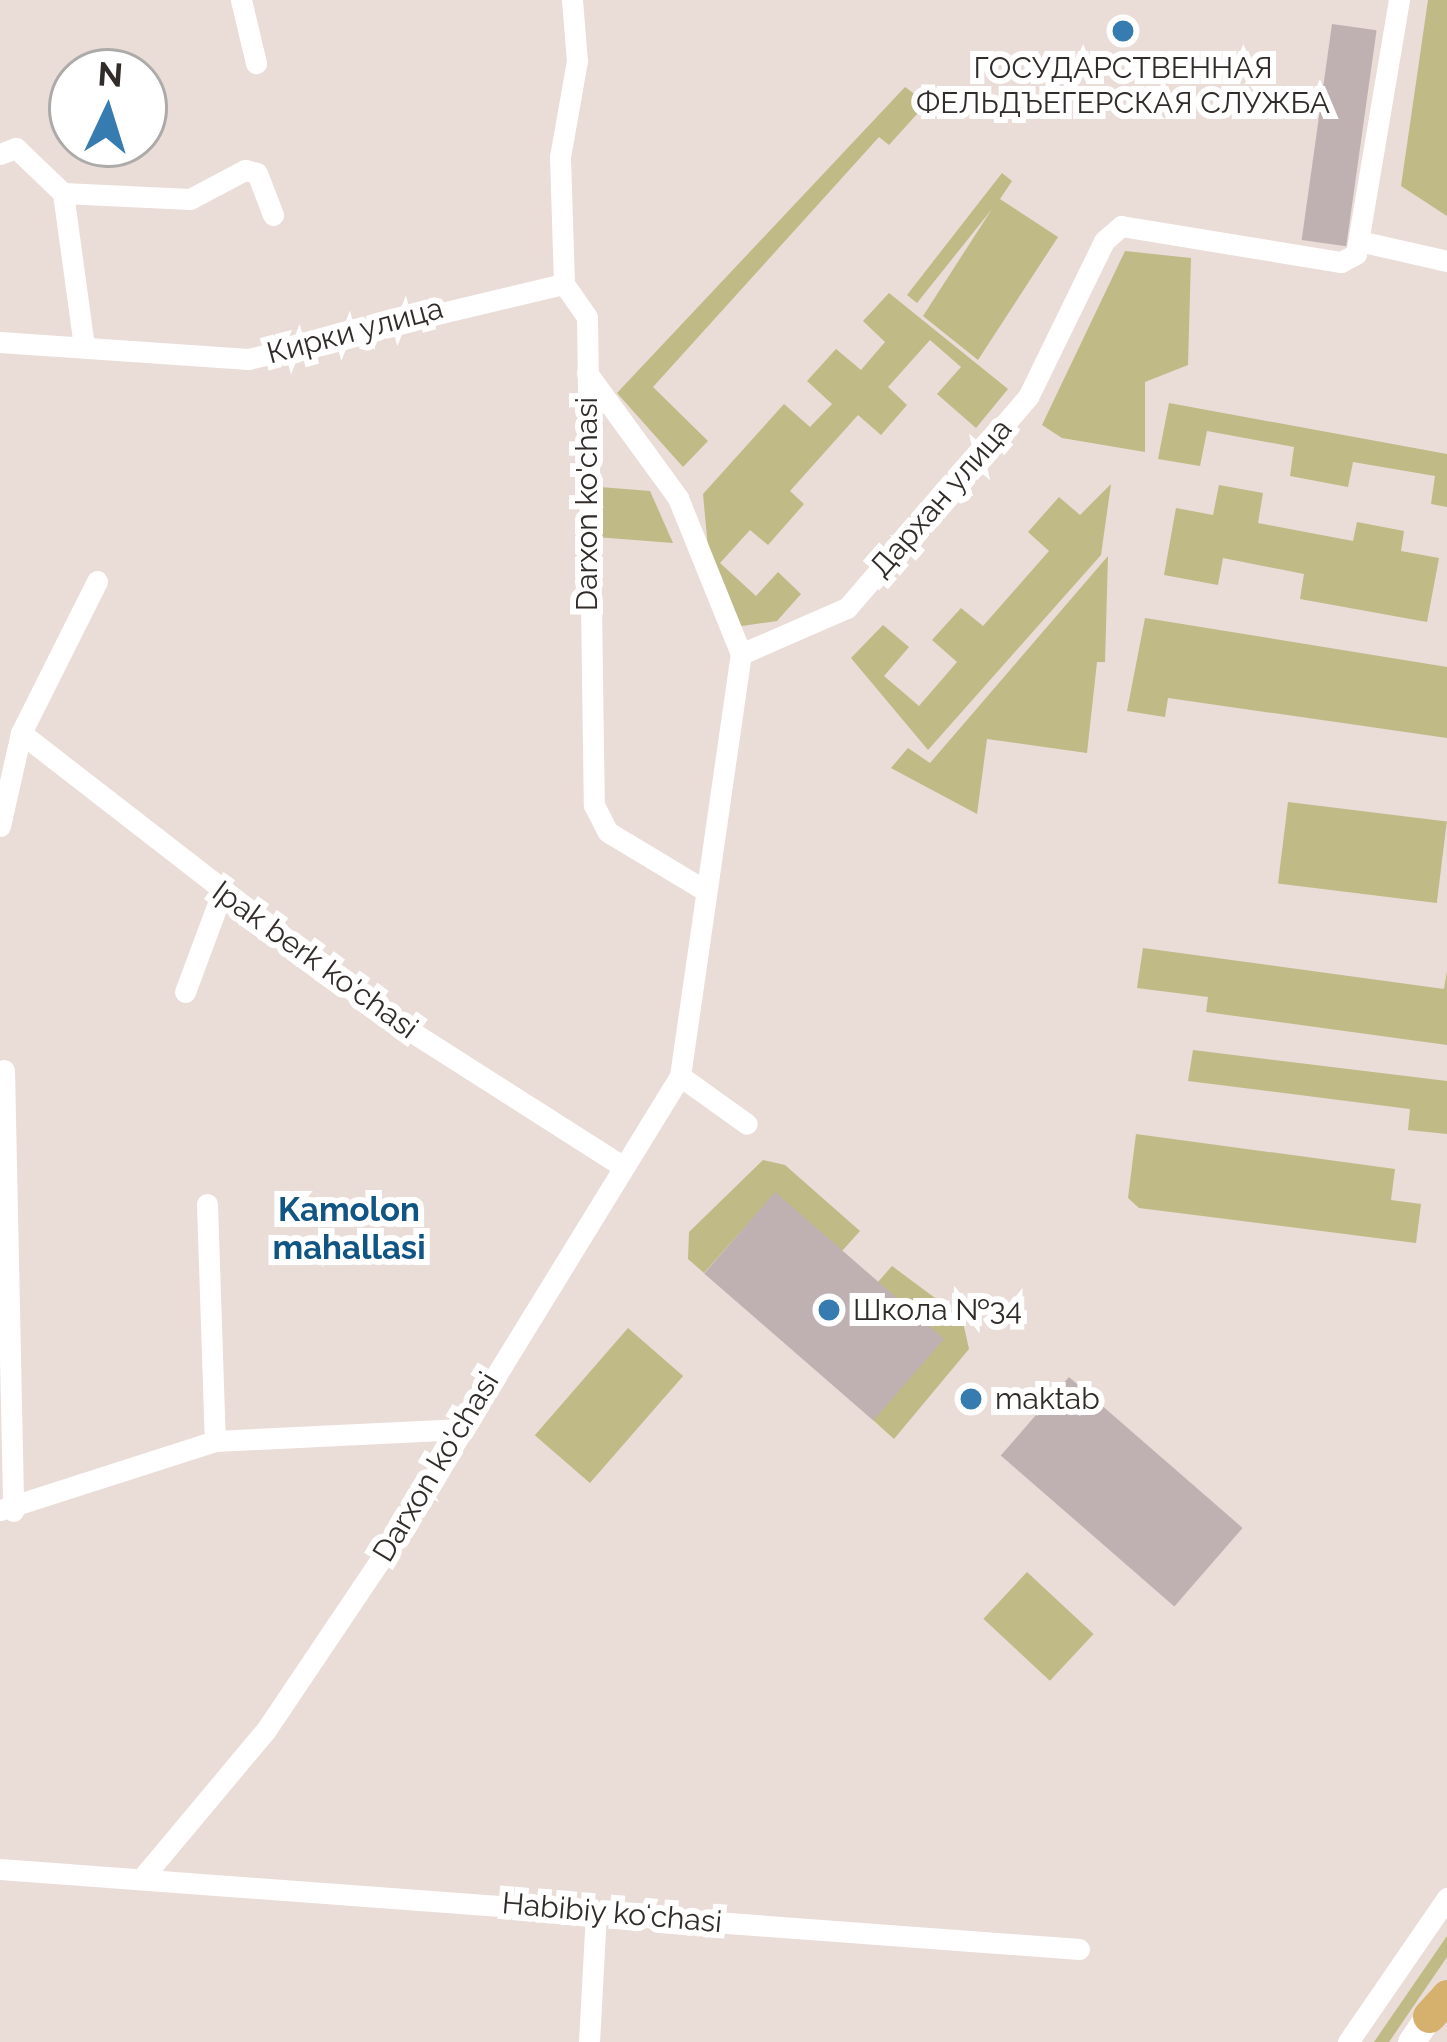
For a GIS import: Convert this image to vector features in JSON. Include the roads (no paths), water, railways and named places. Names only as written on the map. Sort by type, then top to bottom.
[{"type":"street","points":[[241,0],[256,63]]},
{"type":"street","points":[[564,284],[560,157],[577,61],[572,0]]},
{"type":"street","points":[[1399,0],[1359,241],[1447,261]]},
{"type":"street","points":[[0,154],[16,148],[63,193],[84,346]]},
{"type":"street","points":[[63,193],[190,199],[245,170],[257,173],[273,215]]},
{"type":"street","name":"Дархан улица","points":[[741,654],[847,608],[1028,397],[1104,241],[1121,226],[1341,262],[1359,241]]},
{"type":"street","name":"Кирки улица","points":[[0,342],[248,359],[564,284]]},
{"type":"street","name":"Darxon ko'chasi","points":[[564,284],[585,307],[594,805],[608,832],[704,889]]},
{"type":"street","points":[[587,373],[678,498],[741,654]]},
{"type":"street","points":[[0,826],[21,733],[97,581]]},
{"type":"street","name":"Darxon ko'chasi","points":[[143,1877],[266,1730],[680,1076],[741,654]]},
{"type":"street","name":"Ipak berk ko'chasi","points":[[21,733],[220,895],[624,1167]]},
{"type":"street","points":[[185,992],[220,895]]},
{"type":"street","points":[[4,1070],[6,1511],[215,1441],[457,1429]]},
{"type":"street","points":[[680,1076],[747,1124]]},
{"type":"street","points":[[207,1204],[215,1441]]},
{"type":"street","points":[[0,1869],[143,1877]]},
{"type":"street","name":"Habibiy koʻchasi","points":[[143,1877],[1079,1948]]},
{"type":"street","points":[[1348,2042],[1447,1898]]},
{"type":"street","points":[[589,2042],[596,1911]]},
{"type":"place","name":"ГОСУДАРСТВЕННАЯ ФЕЛЬДЪЕГЕРСКАЯ СЛУЖБА","points":[[1123,31]]},
{"type":"place","name":"Школа №34","points":[[829,1310]]},
{"type":"place","name":"maktab","points":[[971,1399]]},
{"type":"district","name":"Kamolon mahallasi","points":[[349,1229]]}]
